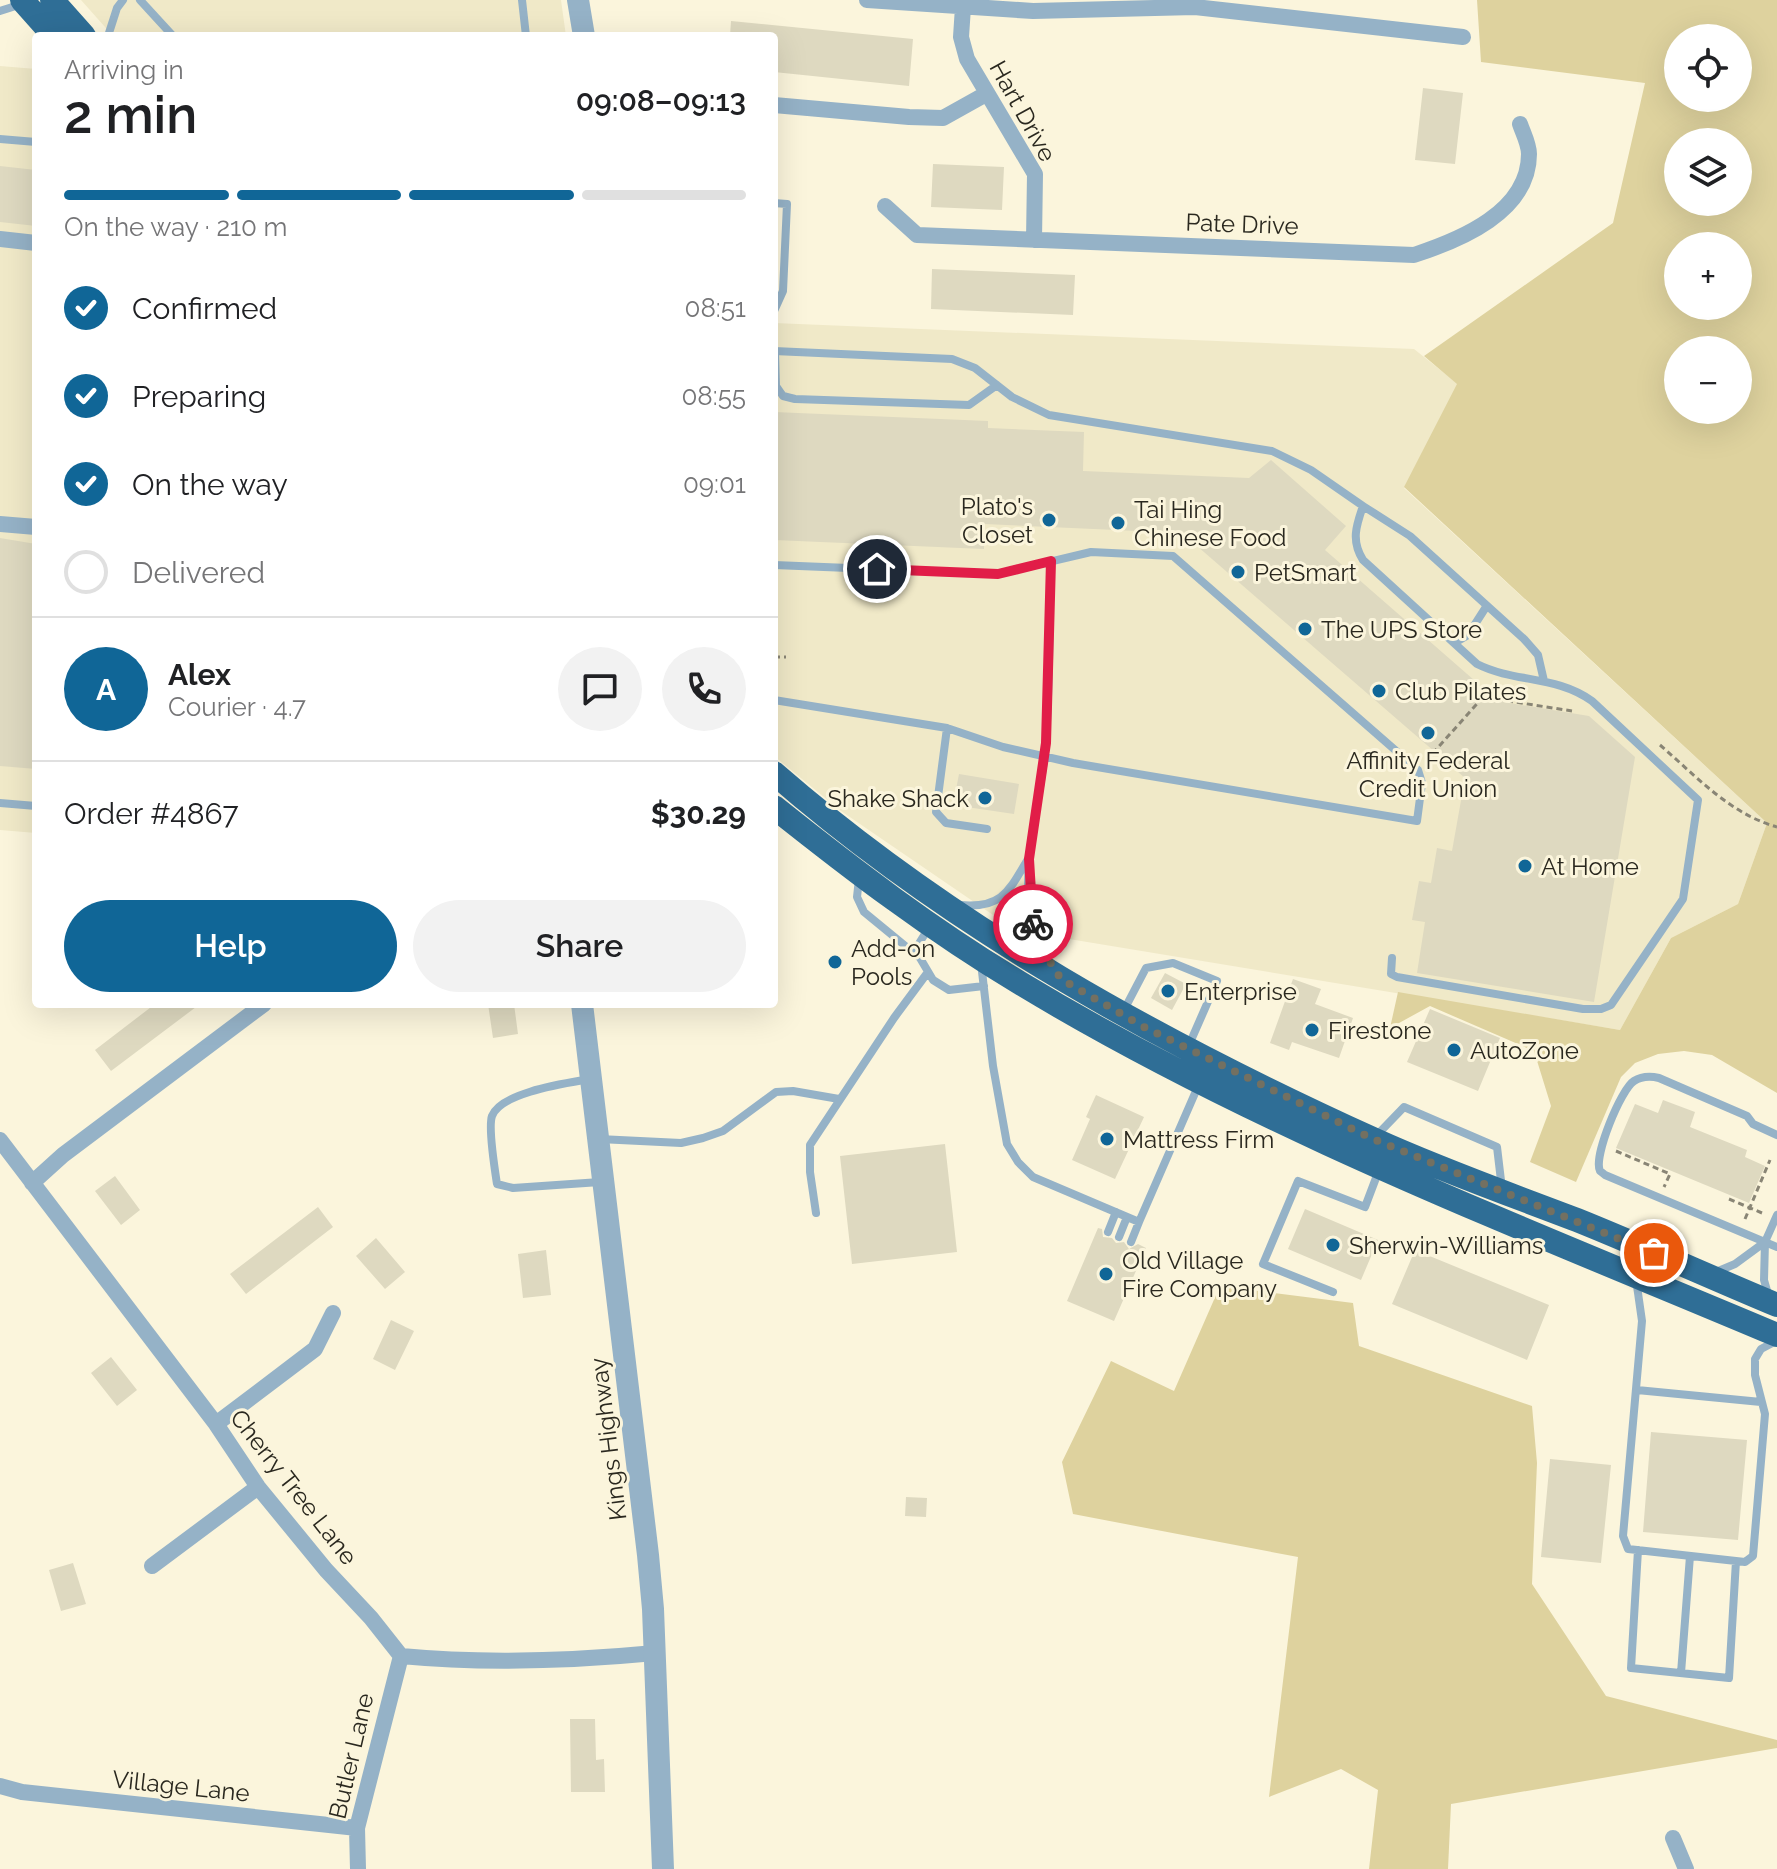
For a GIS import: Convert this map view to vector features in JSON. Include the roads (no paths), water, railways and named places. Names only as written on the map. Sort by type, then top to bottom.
[{"type":"highway","points":[[52,0],[80,32]]},
{"type":"highway","points":[[24,2],[50,32]]},
{"type":"highway","points":[[778,776],[819,812],[940,902],[1121,1015],[1187,1050],[1204,1071],[1381,1166],[1777,1335]]},
{"type":"highway","points":[[778,810],[859,874],[931,925],[1142,1053],[1204,1071],[1777,1304]]},
{"type":"street","points":[[578,0],[583,32]]},
{"type":"street","points":[[867,0],[1033,11],[1149,4],[1237,10],[1463,37]]},
{"type":"street","name":"Hart Drive","points":[[963,7],[961,37],[967,59],[1035,174],[1034,240]]},
{"type":"street","points":[[778,105],[943,118],[986,94]]},
{"type":"street","name":"Pate Drive","points":[[885,206],[917,235],[1414,255],[1454,242],[1488,221],[1512,198],[1526,176],[1528,163],[1529,151],[1520,124]]},
{"type":"street","points":[[0,239],[32,243]]},
{"type":"street","points":[[0,524],[32,527]]},
{"type":"street","points":[[32,1183],[63,1155],[259,1008]]},
{"type":"street","name":"Kings Highway","points":[[582,1008],[648,1555],[663,1869]]},
{"type":"street","name":"Cherry Tree Lane","points":[[0,1140],[216,1424],[258,1487],[401,1656]]},
{"type":"street","points":[[216,1424],[315,1349],[333,1313]]},
{"type":"street","points":[[152,1566],[258,1487]]},
{"type":"street","points":[[401,1656],[461,1662],[655,1653]]},
{"type":"street","name":"Butler Lane","points":[[358,1869],[357,1828],[401,1656]]},
{"type":"street","name":"Village Lane","points":[[0,1786],[22,1792],[357,1828]]},
{"type":"street","points":[[1673,1838],[1686,1869]]},
{"type":"lane","points":[[109,32],[123,0]]},
{"type":"lane","points":[[140,0],[169,32]]},
{"type":"lane","points":[[522,0],[526,32]]},
{"type":"lane","points":[[0,11],[24,2]]},
{"type":"lane","points":[[0,139],[32,142]]},
{"type":"lane","points":[[778,203],[787,204],[783,291],[778,302]]},
{"type":"lane","points":[[778,351],[952,359],[975,368],[1012,397],[1049,415],[1272,451],[1311,470],[1410,536],[1524,639],[1538,655],[1544,681]]},
{"type":"lane","points":[[778,389],[783,396],[795,399],[969,405],[997,385]]},
{"type":"lane","points":[[1363,506],[1354,538],[1363,560],[1477,664],[1497,674],[1544,681],[1576,690],[1592,701],[1698,800],[1683,899],[1618,998],[1601,1009],[1583,1009],[1397,977],[1391,974],[1392,958]]},
{"type":"lane","points":[[778,565],[998,574],[1091,552],[1173,556],[1418,770],[1422,783],[1417,821],[1045,757],[947,728],[778,701]]},
{"type":"lane","points":[[1051,561],[1045,757],[1029,859],[1033,926],[1043,951],[1061,979]]},
{"type":"lane","points":[[1456,642],[1468,635],[1486,607]]},
{"type":"lane","points":[[947,728],[936,812],[946,823],[987,829]]},
{"type":"lane","points":[[0,803],[32,806]]},
{"type":"lane","points":[[940,902],[972,906],[994,903],[1009,890],[1029,859]]},
{"type":"lane","points":[[859,874],[857,897],[864,912],[913,953],[933,980],[949,990],[984,986]]},
{"type":"lane","points":[[913,953],[931,925]]},
{"type":"lane","points":[[981,958],[993,1066],[1007,1144],[1018,1162],[1033,1177],[1139,1222]]},
{"type":"lane","points":[[1121,1015],[1146,968],[1173,963],[1217,981],[1187,1050]]},
{"type":"lane","points":[[816,1213],[810,1145],[928,972]]},
{"type":"lane","points":[[1131,1242],[1204,1071]]},
{"type":"lane","points":[[1777,1135],[1753,1124],[1747,1116],[1659,1078],[1640,1078],[1625,1090],[1602,1141],[1599,1167],[1605,1175],[1777,1247]]},
{"type":"lane","points":[[590,1079],[533,1091],[498,1108],[492,1116],[494,1166],[497,1184],[513,1188],[603,1182]]},
{"type":"lane","points":[[598,1139],[681,1143],[723,1131],[776,1092],[793,1091],[839,1099]]},
{"type":"lane","points":[[1373,1139],[1404,1107],[1497,1147],[1502,1193]]},
{"type":"lane","points":[[1333,1292],[1263,1264],[1298,1181],[1365,1207],[1381,1166]]},
{"type":"lane","points":[[1108,1232],[1116,1212]]},
{"type":"lane","points":[[1777,1215],[1765,1242],[1764,1280],[1767,1292],[1777,1304]]},
{"type":"lane","points":[[1119,1237],[1127,1217]]},
{"type":"lane","points":[[1704,1275],[1735,1264],[1765,1242]]},
{"type":"lane","points":[[1635,1275],[1642,1321],[1623,1536],[1633,1549],[1631,1668],[1729,1678],[1740,1562]]},
{"type":"lane","points":[[1633,1549],[1740,1562],[1753,1556],[1765,1414],[1755,1375],[1755,1359],[1761,1349],[1777,1341]]},
{"type":"lane","points":[[1637,1390],[1761,1402]]},
{"type":"lane","points":[[1681,1673],[1690,1556]]},
{"type":"place","name":"Plato's Closet","points":[[1049,520]]},
{"type":"place","name":"Tai Hing Chinese Food","points":[[1118,523]]},
{"type":"place","name":"PetSmart","points":[[1238,572]]},
{"type":"place","name":"The UPS Store","points":[[1305,629]]},
{"type":"place","name":"Club Pilates","points":[[1379,691]]},
{"type":"place","name":"Affinity Federal Credit Union","points":[[1428,733]]},
{"type":"place","name":"Shake Shack","points":[[985,798]]},
{"type":"place","name":"At Home","points":[[1525,866]]},
{"type":"place","name":"Add-on Pools","points":[[835,962]]},
{"type":"place","name":"Enterprise","points":[[1168,991]]},
{"type":"place","name":"Firestone","points":[[1312,1030]]},
{"type":"place","name":"AutoZone","points":[[1454,1050]]},
{"type":"place","name":"Mattress Firm","points":[[1107,1139]]},
{"type":"place","name":"Sherwin-Williams","points":[[1333,1245]]},
{"type":"place","name":"Old Village Fire Company","points":[[1106,1274]]}]
